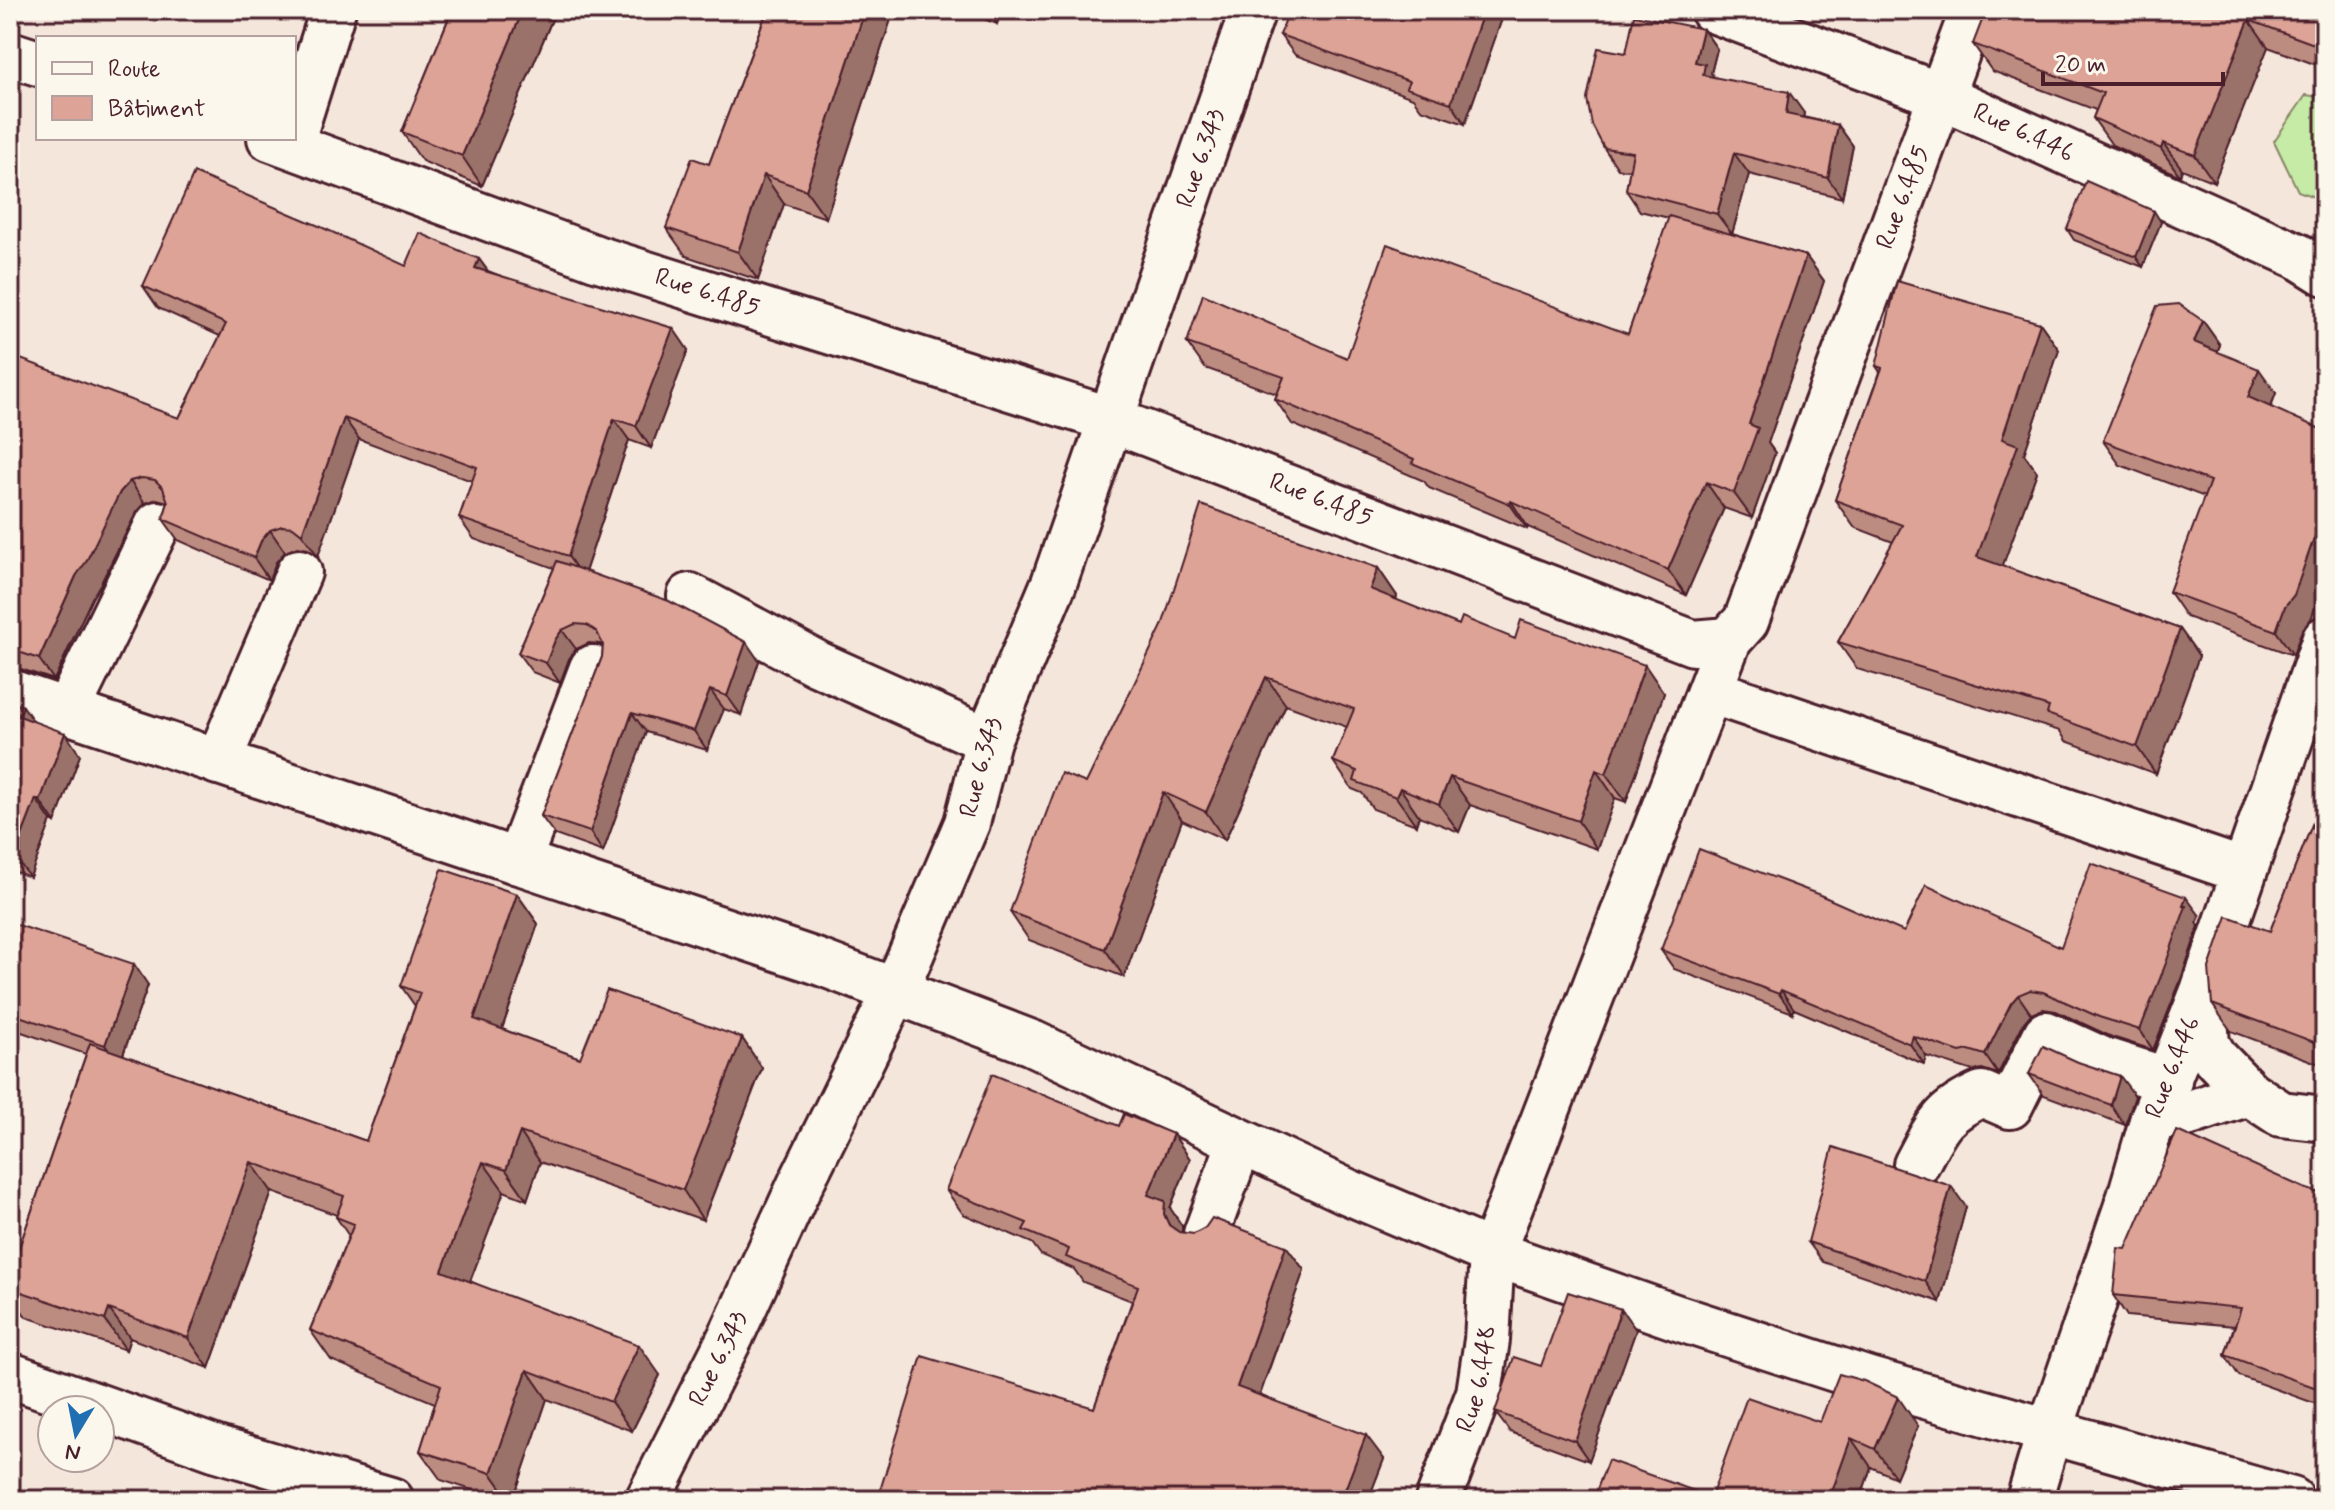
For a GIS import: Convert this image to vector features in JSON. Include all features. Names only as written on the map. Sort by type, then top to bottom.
[{"type":"street","points":[[296,114],[333,10]]},
{"type":"street","name":"Rue 6.343","points":[[648,1500],[732,1334],[799,1187],[896,990],[967,823],[988,740],[1054,583],[1253,10]]},
{"type":"street","name":"Rue 6.446","points":[[1713,10],[1939,95],[2298,256],[2325,273]]},
{"type":"street","name":"Rue 6.485","points":[[290,140],[596,258],[1109,419],[1693,643],[1729,640],[1746,621],[1973,10]]},
{"type":"street","points":[[10,54],[36,62]]},
{"type":"street","points":[[67,711],[158,524]]},
{"type":"street","points":[[218,762],[299,572]]},
{"type":"street","points":[[690,596],[818,664],[988,740]]},
{"type":"street","name":"Rue 6.446","points":[[2029,1500],[2161,1099],[2203,991],[2325,639]]},
{"type":"street","name":"Rue 6.448","points":[[1438,1500],[1479,1393],[1487,1340],[1492,1253],[1729,640]]},
{"type":"street","points":[[518,862],[592,668]]},
{"type":"street","points":[[1710,691],[2244,871]]},
{"type":"street","points":[[10,692],[896,990],[1032,1043],[1346,1191],[1492,1253],[1869,1380],[2292,1500]]},
{"type":"street","points":[[2203,991],[2207,1044],[2216,1059],[2249,1093],[2281,1114],[2325,1119]]},
{"type":"street","points":[[1916,1165],[1938,1122],[1961,1103],[1982,1094],[2010,1106],[2046,1034],[2103,1060],[2187,1114],[2249,1093]]},
{"type":"street","points":[[1206,1234],[1240,1142]]},
{"type":"street","points":[[10,1375],[217,1449],[391,1500]]},
{"type":"green space","points":[[2306,95],[2325,98],[2325,201],[2298,191],[2274,141]]},
{"type":"building","points":[[452,10],[523,10],[462,156],[402,132]]},
{"type":"building","points":[[763,10],[865,10],[806,190],[764,175],[738,252],[666,228],[692,158],[709,164],[766,14]]},
{"type":"building","points":[[1289,10],[1484,10],[1451,103],[1406,88],[1409,81],[1280,35]]},
{"type":"building","points":[[1986,10],[2325,10],[2325,48],[2249,20],[2195,155],[2163,143],[2161,149],[2093,118],[2103,93],[1973,44]]},
{"type":"building","points":[[1634,15],[1703,29],[1695,62],[1705,64],[1703,75],[1789,92],[1786,114],[1838,125],[1828,178],[1734,153],[1717,214],[1626,190],[1633,152],[1604,148],[1592,125],[1587,99],[1598,48],[1626,53]]},
{"type":"building","points":[[194,173],[406,266],[420,233],[479,259],[475,268],[673,328],[636,426],[614,419],[568,556],[459,518],[477,467],[344,418],[302,534],[293,527],[282,526],[270,530],[254,558],[163,519],[168,502],[163,488],[155,480],[142,478],[130,481],[120,492],[76,576],[39,659],[10,649],[10,381],[18,358],[179,418],[226,324],[143,286]]},
{"type":"building","points":[[2086,181],[2154,211],[2136,257],[2067,229]]},
{"type":"building","points":[[1669,216],[1806,256],[1749,424],[1758,428],[1734,493],[1706,482],[1668,570],[1511,501],[1510,504],[1412,463],[1414,459],[1275,399],[1284,377],[1187,343],[1203,294],[1347,358],[1387,244],[1628,334]]},
{"type":"building","points":[[1897,281],[2040,323],[2002,439],[2018,445],[1977,557],[2180,629],[2137,747],[2047,714],[2049,707],[1838,642],[1902,525],[1835,500],[1882,368],[1876,366]]},
{"type":"building","points":[[2179,304],[2203,321],[2194,342],[2259,369],[2248,397],[2325,431],[2325,515],[2294,595],[2285,606],[2276,631],[2169,592],[2210,481],[2103,441],[2157,306]]},
{"type":"building","points":[[1201,505],[1378,568],[1370,589],[1459,625],[1462,617],[1515,639],[1521,620],[1645,665],[1606,774],[1596,770],[1578,821],[1450,777],[1439,804],[1400,788],[1396,797],[1354,781],[1357,771],[1333,761],[1354,709],[1266,677],[1206,812],[1163,792],[1105,949],[1010,912],[1061,773],[1086,783],[1162,626]]},
{"type":"building","points":[[557,561],[669,601],[746,642],[727,696],[710,690],[694,731],[632,713],[590,832],[541,816],[602,657],[603,645],[597,632],[587,625],[575,624],[562,630],[546,663],[518,653]]},
{"type":"building","points":[[10,702],[23,706],[19,716],[65,733],[40,801],[36,799],[14,856],[10,854]]},
{"type":"building","points":[[2325,792],[2325,1037],[2322,1045],[2212,1004],[2209,968],[2227,916],[2270,931]]},
{"type":"building","points":[[1699,849],[1820,895],[1904,932],[1926,885],[2061,947],[2091,863],[2186,897],[2183,906],[2186,906],[2140,1030],[2099,1017],[2043,992],[2030,990],[2018,995],[2011,1003],[1985,1055],[1969,1050],[1960,1052],[1913,1036],[1910,1044],[1781,990],[1779,994],[1661,950]]},
{"type":"building","points":[[442,869],[517,894],[474,1019],[580,1058],[607,990],[742,1038],[683,1190],[520,1132],[506,1170],[483,1162],[442,1271],[639,1345],[611,1402],[527,1370],[491,1473],[420,1451],[441,1385],[310,1330],[354,1224],[336,1217],[344,1196],[251,1162],[188,1338],[109,1309],[105,1320],[10,1288],[10,1274],[90,1043],[366,1141],[420,993],[401,986]]},
{"type":"building","points":[[12,923],[134,964],[105,1045],[10,1013]]},
{"type":"building","points":[[2043,1046],[2120,1076],[2111,1105],[2029,1074]]},
{"type":"building","points":[[992,1074],[1119,1126],[1124,1114],[1173,1134],[1148,1195],[1165,1201],[1164,1214],[1169,1225],[1179,1232],[1194,1234],[1205,1228],[1212,1218],[1286,1246],[1237,1387],[1366,1435],[1341,1500],[1326,1495],[1325,1500],[877,1500],[922,1356],[1094,1408],[1138,1286],[1066,1257],[1069,1249],[1023,1230],[1027,1223],[946,1190]]},
{"type":"building","points":[[2177,1131],[2325,1195],[2325,1391],[2225,1355],[2241,1308],[2113,1295],[2118,1248],[2126,1249]]},
{"type":"building","points":[[1833,1147],[1951,1186],[1925,1281],[1808,1242]]},
{"type":"building","points":[[1568,1292],[1621,1309],[1575,1441],[1495,1412],[1514,1357],[1541,1366]]},
{"type":"building","points":[[1839,1374],[1864,1381],[1898,1397],[1875,1449],[1851,1438],[1829,1500],[1593,1500],[1608,1460],[1711,1497],[1747,1397],[1820,1422]]},
{"type":"building","points":[[2182,1494],[2199,1500],[2179,1500]]}]
